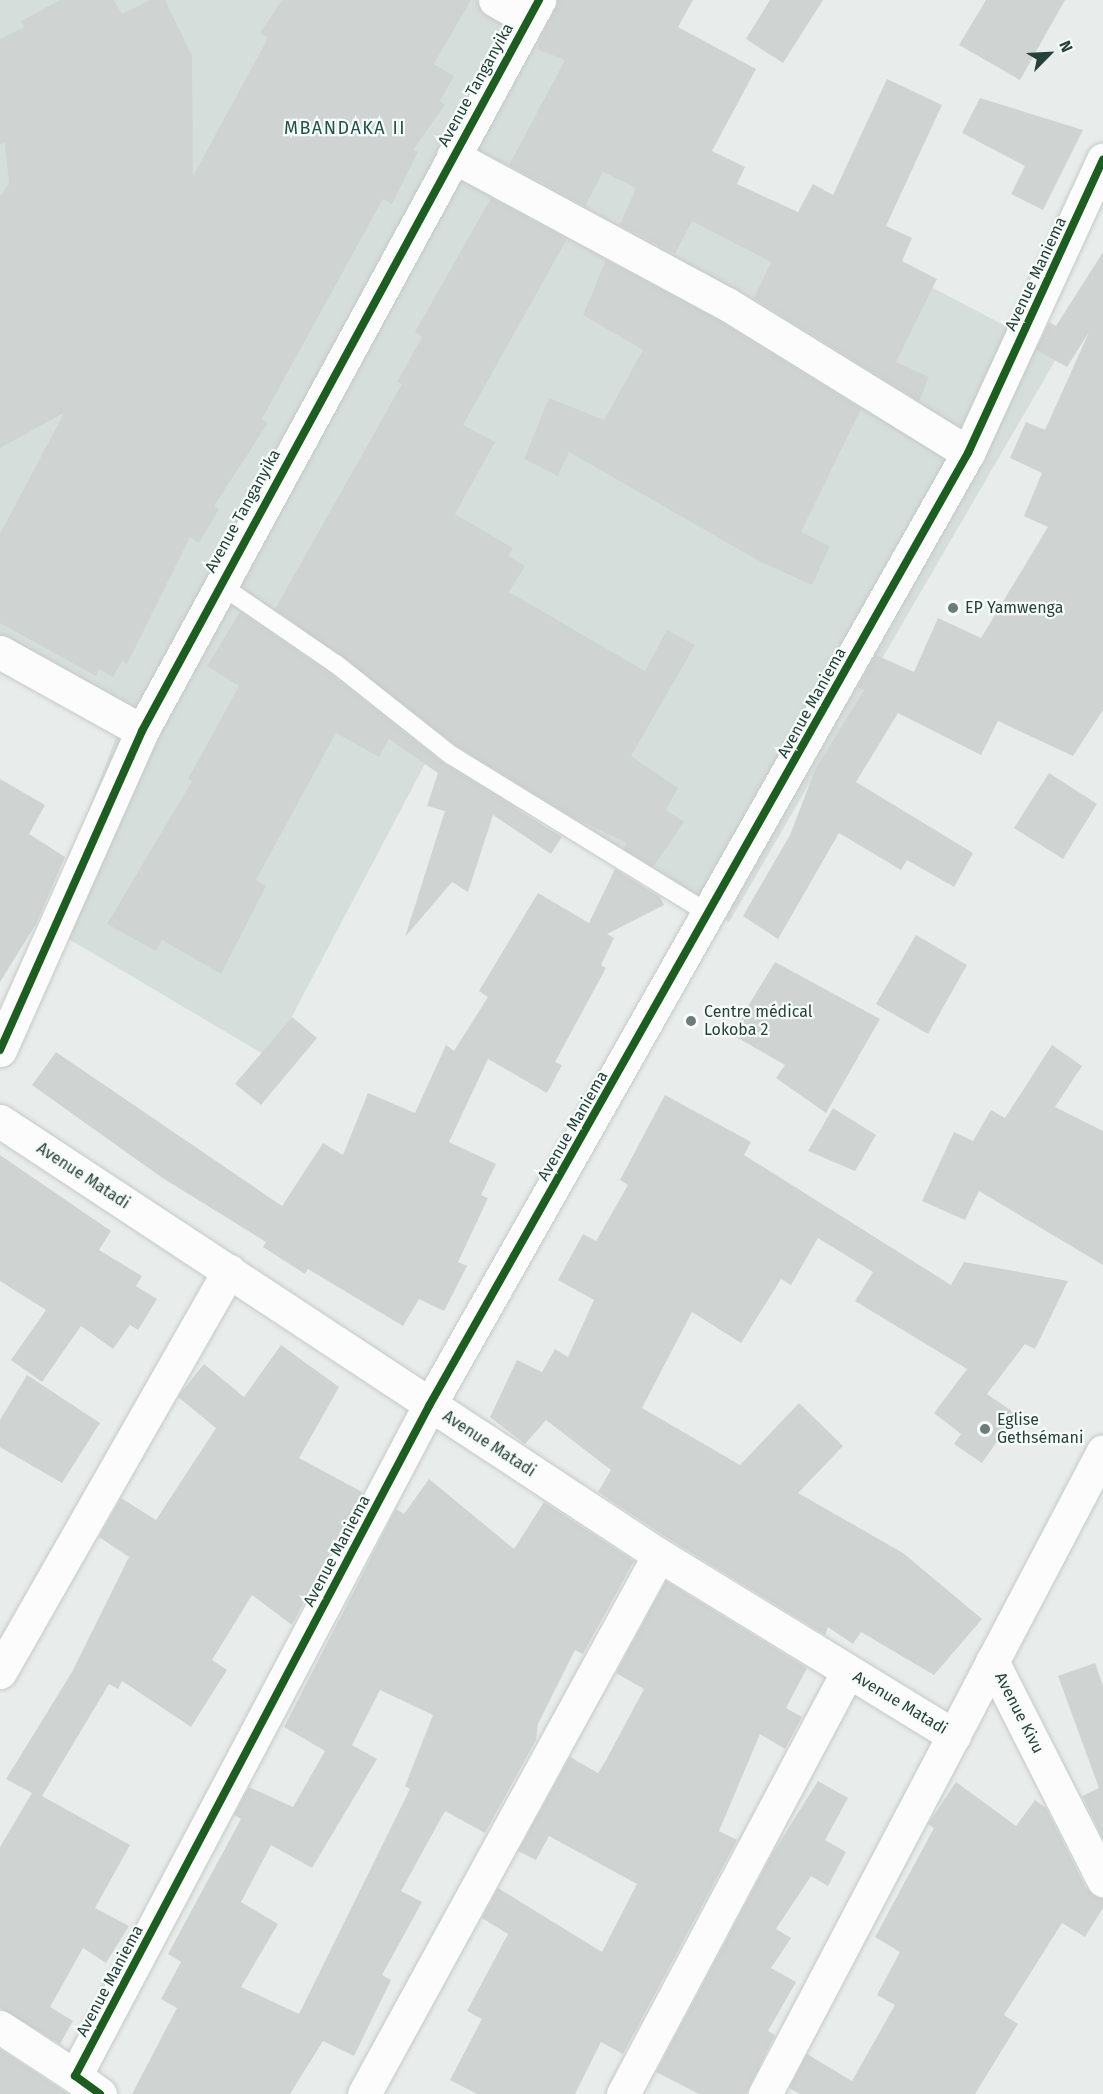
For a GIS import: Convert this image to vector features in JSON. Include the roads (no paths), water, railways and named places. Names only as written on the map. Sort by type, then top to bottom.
[{"type":"street","points":[[495,0],[533,9]]},
{"type":"street","name":"Avenue Tanganyika","points":[[0,1050],[142,731],[219,584],[533,9]]},
{"type":"street","points":[[453,156],[727,304],[968,453]]},
{"type":"street","name":"Avenue Maniema","points":[[87,2085],[429,1406],[968,453],[1103,160]]},
{"type":"street","points":[[0,652],[142,731]]},
{"type":"street","name":"Avenue Matadi","points":[[0,1121],[429,1406],[659,1555],[954,1736]]},
{"type":"street","points":[[0,1672],[229,1271]]},
{"type":"street","name":"Avenue Kivu","points":[[1103,1451],[992,1661],[1103,1880]]},
{"type":"street","points":[[364,2094],[659,1555]]},
{"type":"street","points":[[765,2094],[992,1661]]},
{"type":"street","points":[[623,2094],[848,1671]]},
{"type":"street","points":[[0,2027],[87,2085]]},
{"type":"lane","points":[[219,584],[336,664],[451,755],[709,914]]},
{"type":"place","name":"EP Yamwenga","points":[[953,608]]},
{"type":"place","name":"Centre médical Lokoba 2","points":[[691,1021]]},
{"type":"place","name":"Eglise Gethsémani","points":[[985,1429]]},
{"type":"district","name":"MBANDAKA II","points":[[345,128]]}]
